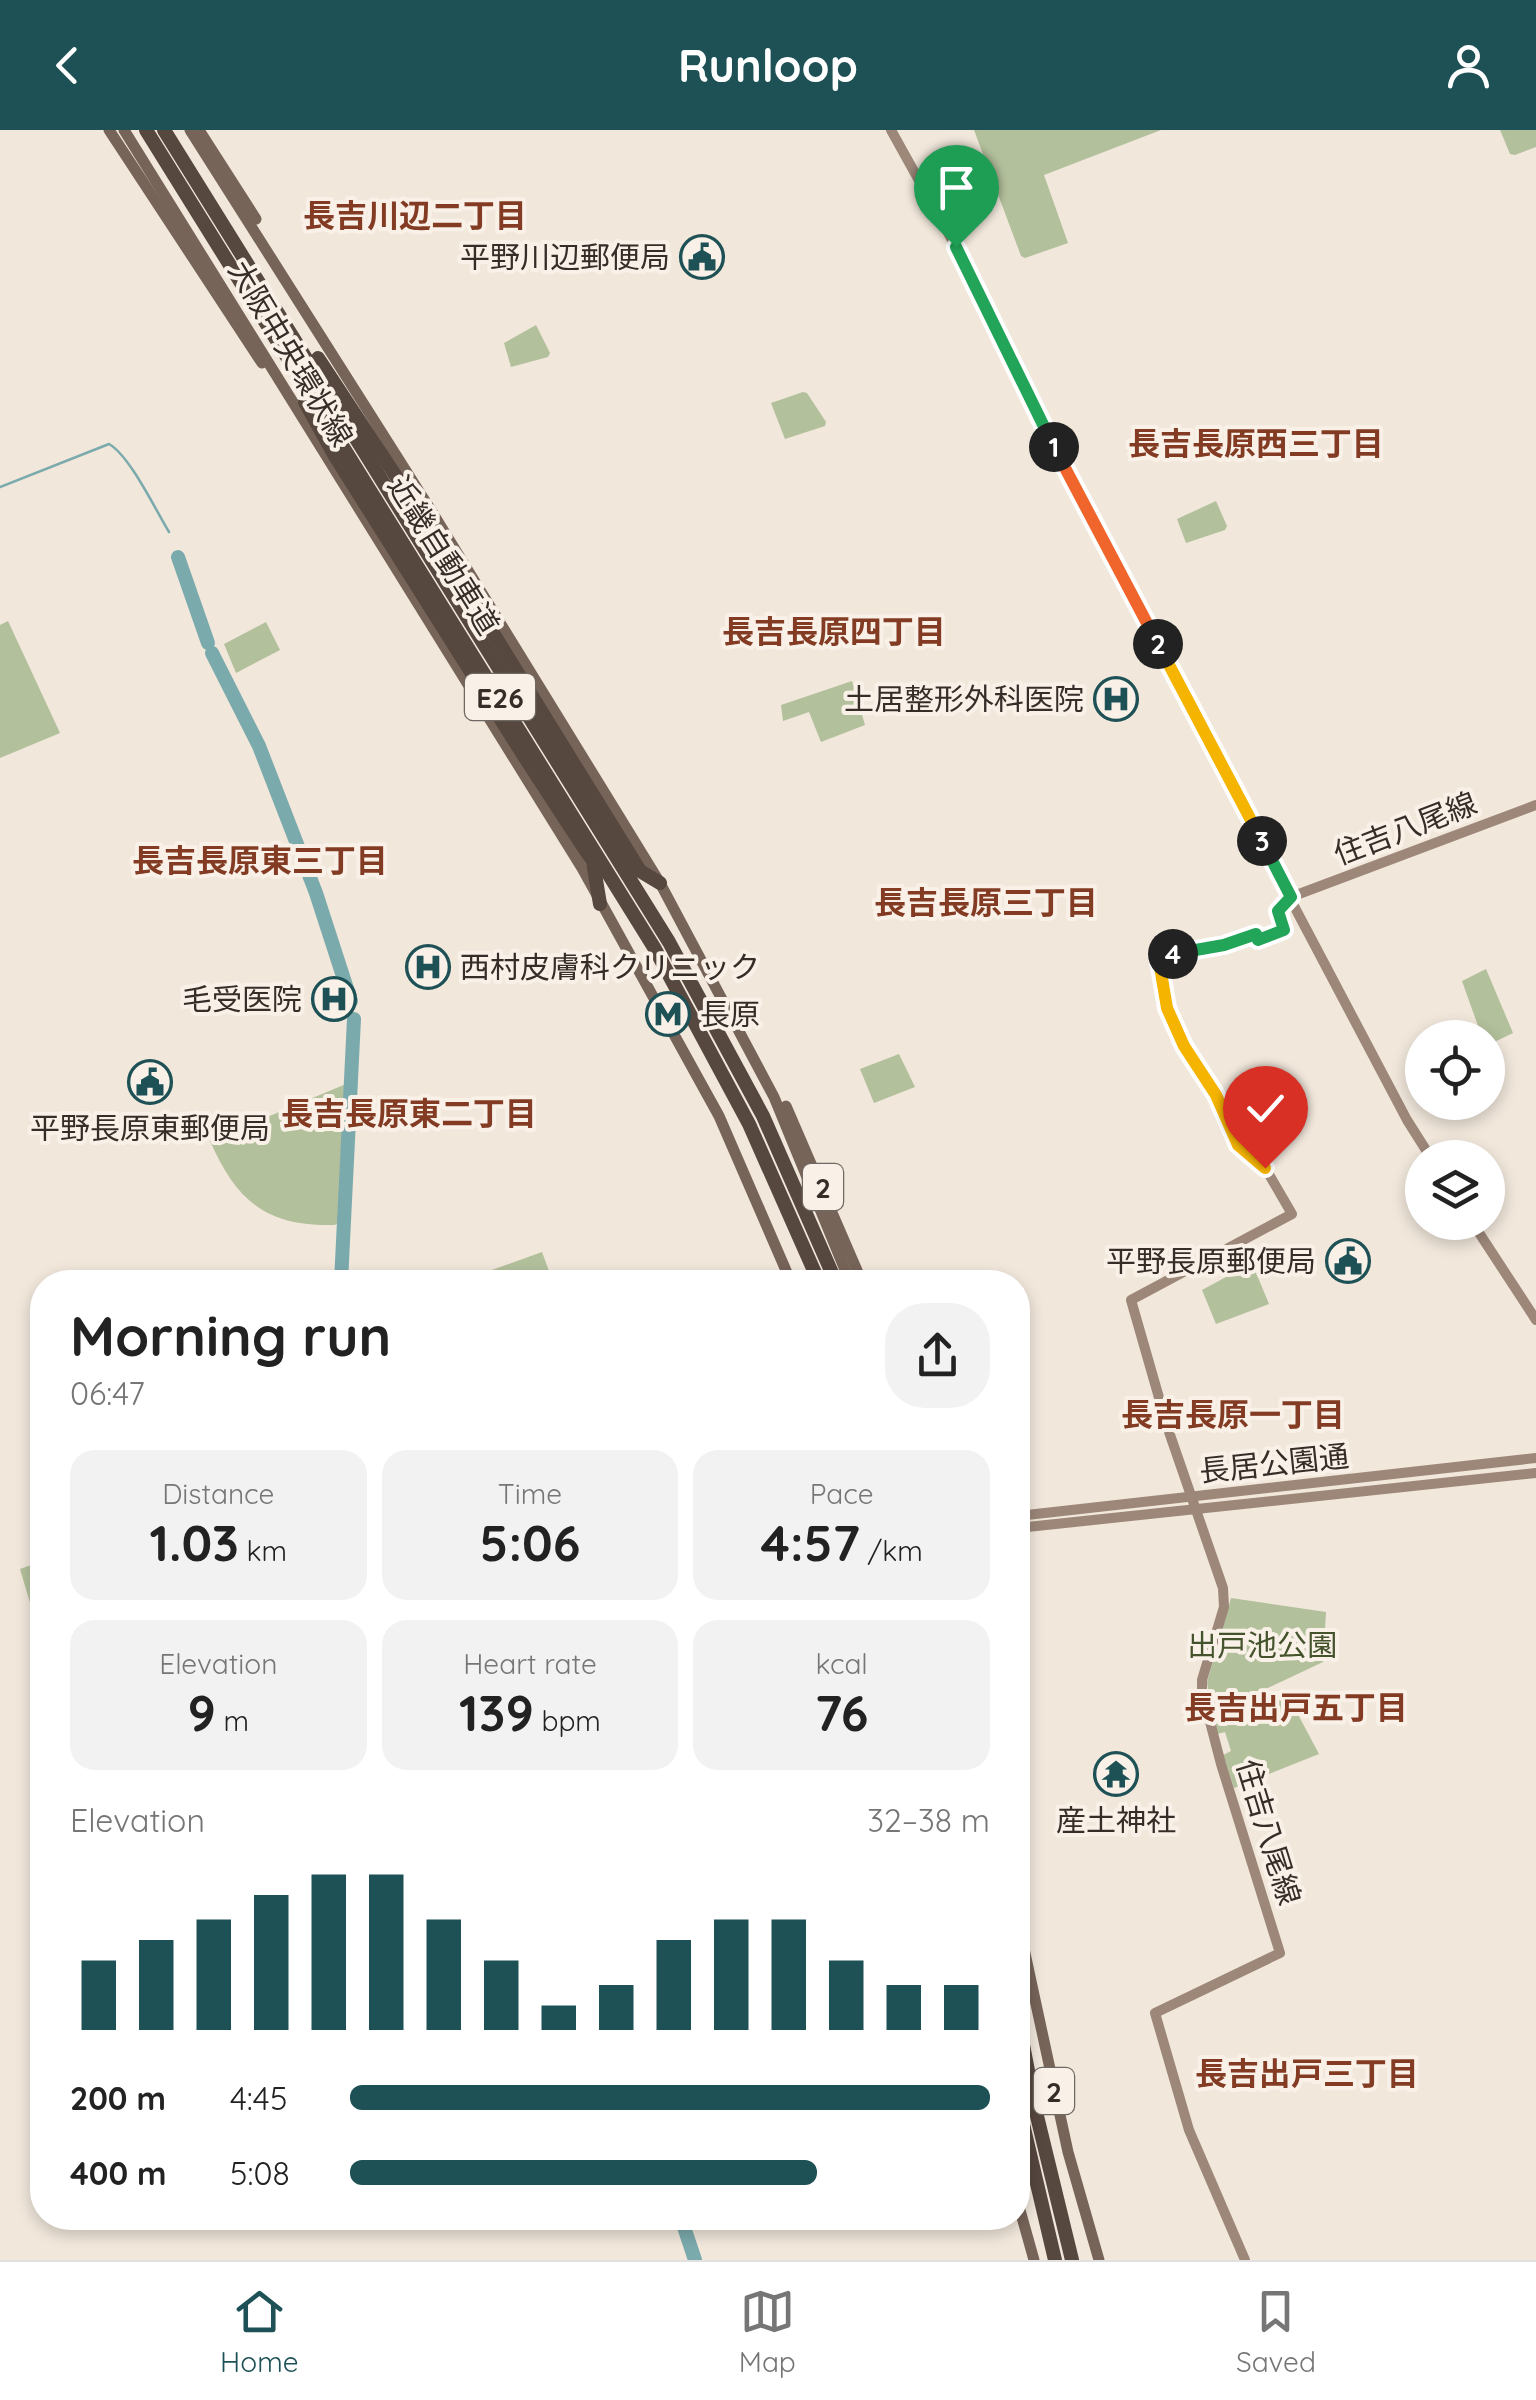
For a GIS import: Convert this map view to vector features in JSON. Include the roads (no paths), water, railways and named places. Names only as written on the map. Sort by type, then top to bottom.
[{"type":"highway","name":"近畿自動車道","points":[[146,130],[655,949],[749,1124],[814,1270]]},
{"type":"highway","name":"近畿自動車道","points":[[164,130],[669,942],[764,1116],[831,1270]]},
{"type":"highway","points":[[178,181],[334,456],[593,862],[600,904]]},
{"type":"highway","points":[[244,256],[341,391],[640,871],[660,883]]},
{"type":"highway","points":[[1030,2081],[1072,2260]]},
{"type":"highway","points":[[1030,2154],[1055,2260]]},
{"type":"main road","name":"大阪中央環状線","points":[[190,130],[660,883],[774,1098],[845,1270]]},
{"type":"main road","points":[[199,130],[310,306],[326,344]]},
{"type":"main road","points":[[891,130],[956,247],[1066,474],[1419,1140]]},
{"type":"main road","name":"大阪中央環状線","points":[[116,133],[164,194],[582,868],[719,1116],[787,1270]]},
{"type":"main road","points":[[116,133],[255,357],[276,376]]},
{"type":"main road","name":"住吉八尾線","points":[[1245,2260],[1190,2130],[1155,2013],[1280,1952],[1202,1691],[1225,1597],[1130,1300],[1292,1214],[1267,1170],[1238,1145],[1216,1095],[1184,1046],[1167,1008],[1158,955],[1212,948],[1256,934],[1258,940],[1284,930],[1278,911],[1291,897],[1536,805]]},
{"type":"main road","name":"2","points":[[774,1098],[786,1106],[857,1270]]},
{"type":"main road","points":[[1484,1240],[1536,1320]]},
{"type":"main road","name":"長居公園通","points":[[1030,1526],[1536,1458]]},
{"type":"main road","name":"長居公園通","points":[[1030,1515],[1536,1473]]},
{"type":"main road","name":"2","points":[[1030,1976],[1068,2152],[1098,2260]]},
{"type":"main road","points":[[1025,2230],[1034,2260]]},
{"type":"waterway","points":[[0,487],[109,444],[134,471],[169,532]]},
{"type":"waterway","points":[[178,557],[208,643]]},
{"type":"waterway","points":[[212,653],[259,746],[316,893],[351,1001]]},
{"type":"waterway","points":[[342,1270],[354,1019]]},
{"type":"waterway","points":[[685,2230],[695,2260]]},
{"type":"place","name":"平野川辺郵便局","points":[[702,257]]},
{"type":"place","name":"土居整形外科医院","points":[[1116,699]]},
{"type":"place","name":"西村皮膚科クリニック","points":[[428,967]]},
{"type":"place","name":"毛受医院","points":[[334,999]]},
{"type":"place","name":"長原","points":[[668,1014]]},
{"type":"place","name":"平野長原東郵便局","points":[[150,1082]]},
{"type":"place","name":"平野長原郵便局","points":[[1348,1261]]},
{"type":"place","name":"産土神社","points":[[1116,1774]]},
{"type":"district","name":"長吉川辺二丁目","points":[[415,215]]},
{"type":"district","name":"長吉長原西三丁目","points":[[1256,443]]},
{"type":"district","name":"長吉長原四丁目","points":[[834,631]]},
{"type":"district","name":"長吉長原東三丁目","points":[[260,860]]},
{"type":"district","name":"長吉長原三丁目","points":[[986,902]]},
{"type":"district","name":"長吉長原東二丁目","points":[[409,1113]]},
{"type":"district","name":"長吉長原一丁目","points":[[1233,1414]]},
{"type":"district","name":"長吉出戸五丁目","points":[[1296,1707]]},
{"type":"district","name":"長吉出戸三丁目","points":[[1307,2073]]},
{"type":"park label","name":"出戸池公園","points":[[1262,1645]]}]
